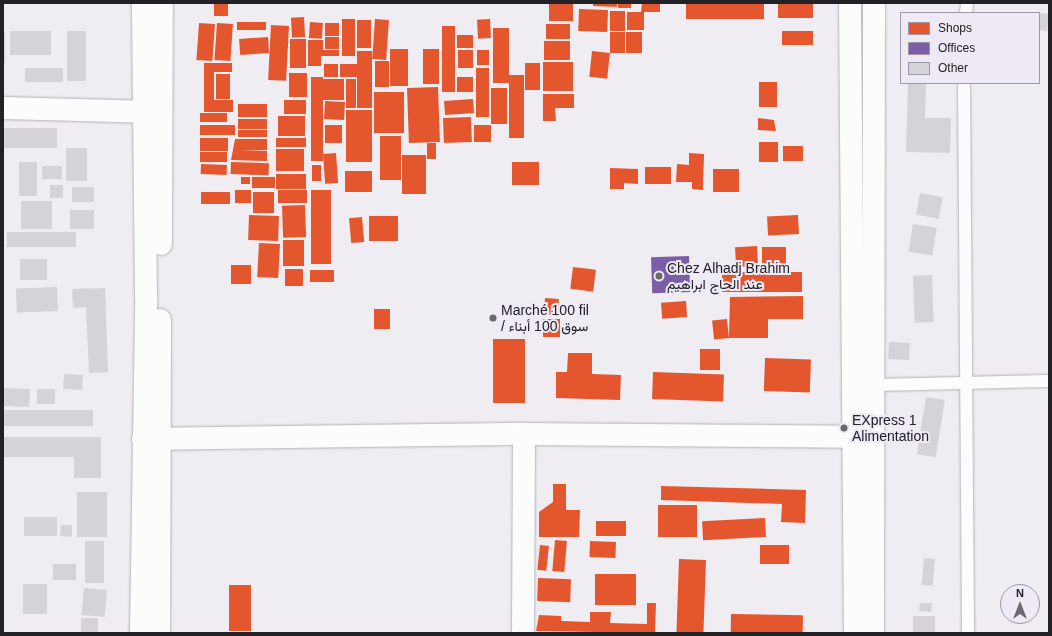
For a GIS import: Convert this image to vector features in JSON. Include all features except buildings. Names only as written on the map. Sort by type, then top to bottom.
[{"type":"street","points":[[143,3],[153,112]]},
{"type":"street","points":[[141,633],[151,438],[153,112],[162,3]]},
{"type":"street","points":[[850,3],[855,633]]},
{"type":"street","points":[[873,633],[874,3]]},
{"type":"street","points":[[3,108],[153,112]]},
{"type":"street","points":[[151,438],[524,434],[853,437]]},
{"type":"street","points":[[523,633],[524,434]]},
{"type":"street","points":[[151,438],[159,633]]},
{"type":"lane","points":[[964,84],[964,383],[968,633]]},
{"type":"lane","points":[[873,385],[1049,381]]},
{"type":"place","name":"Chez Alhadj Brahim عند الحاج ابراهيم","points":[[659,276]]},
{"type":"place","name":"Marché 100 fil / سوق 100 أبناء","points":[[493,318]]},
{"type":"place","name":"EXpress 1 Alimentation","points":[[844,428]]}]
